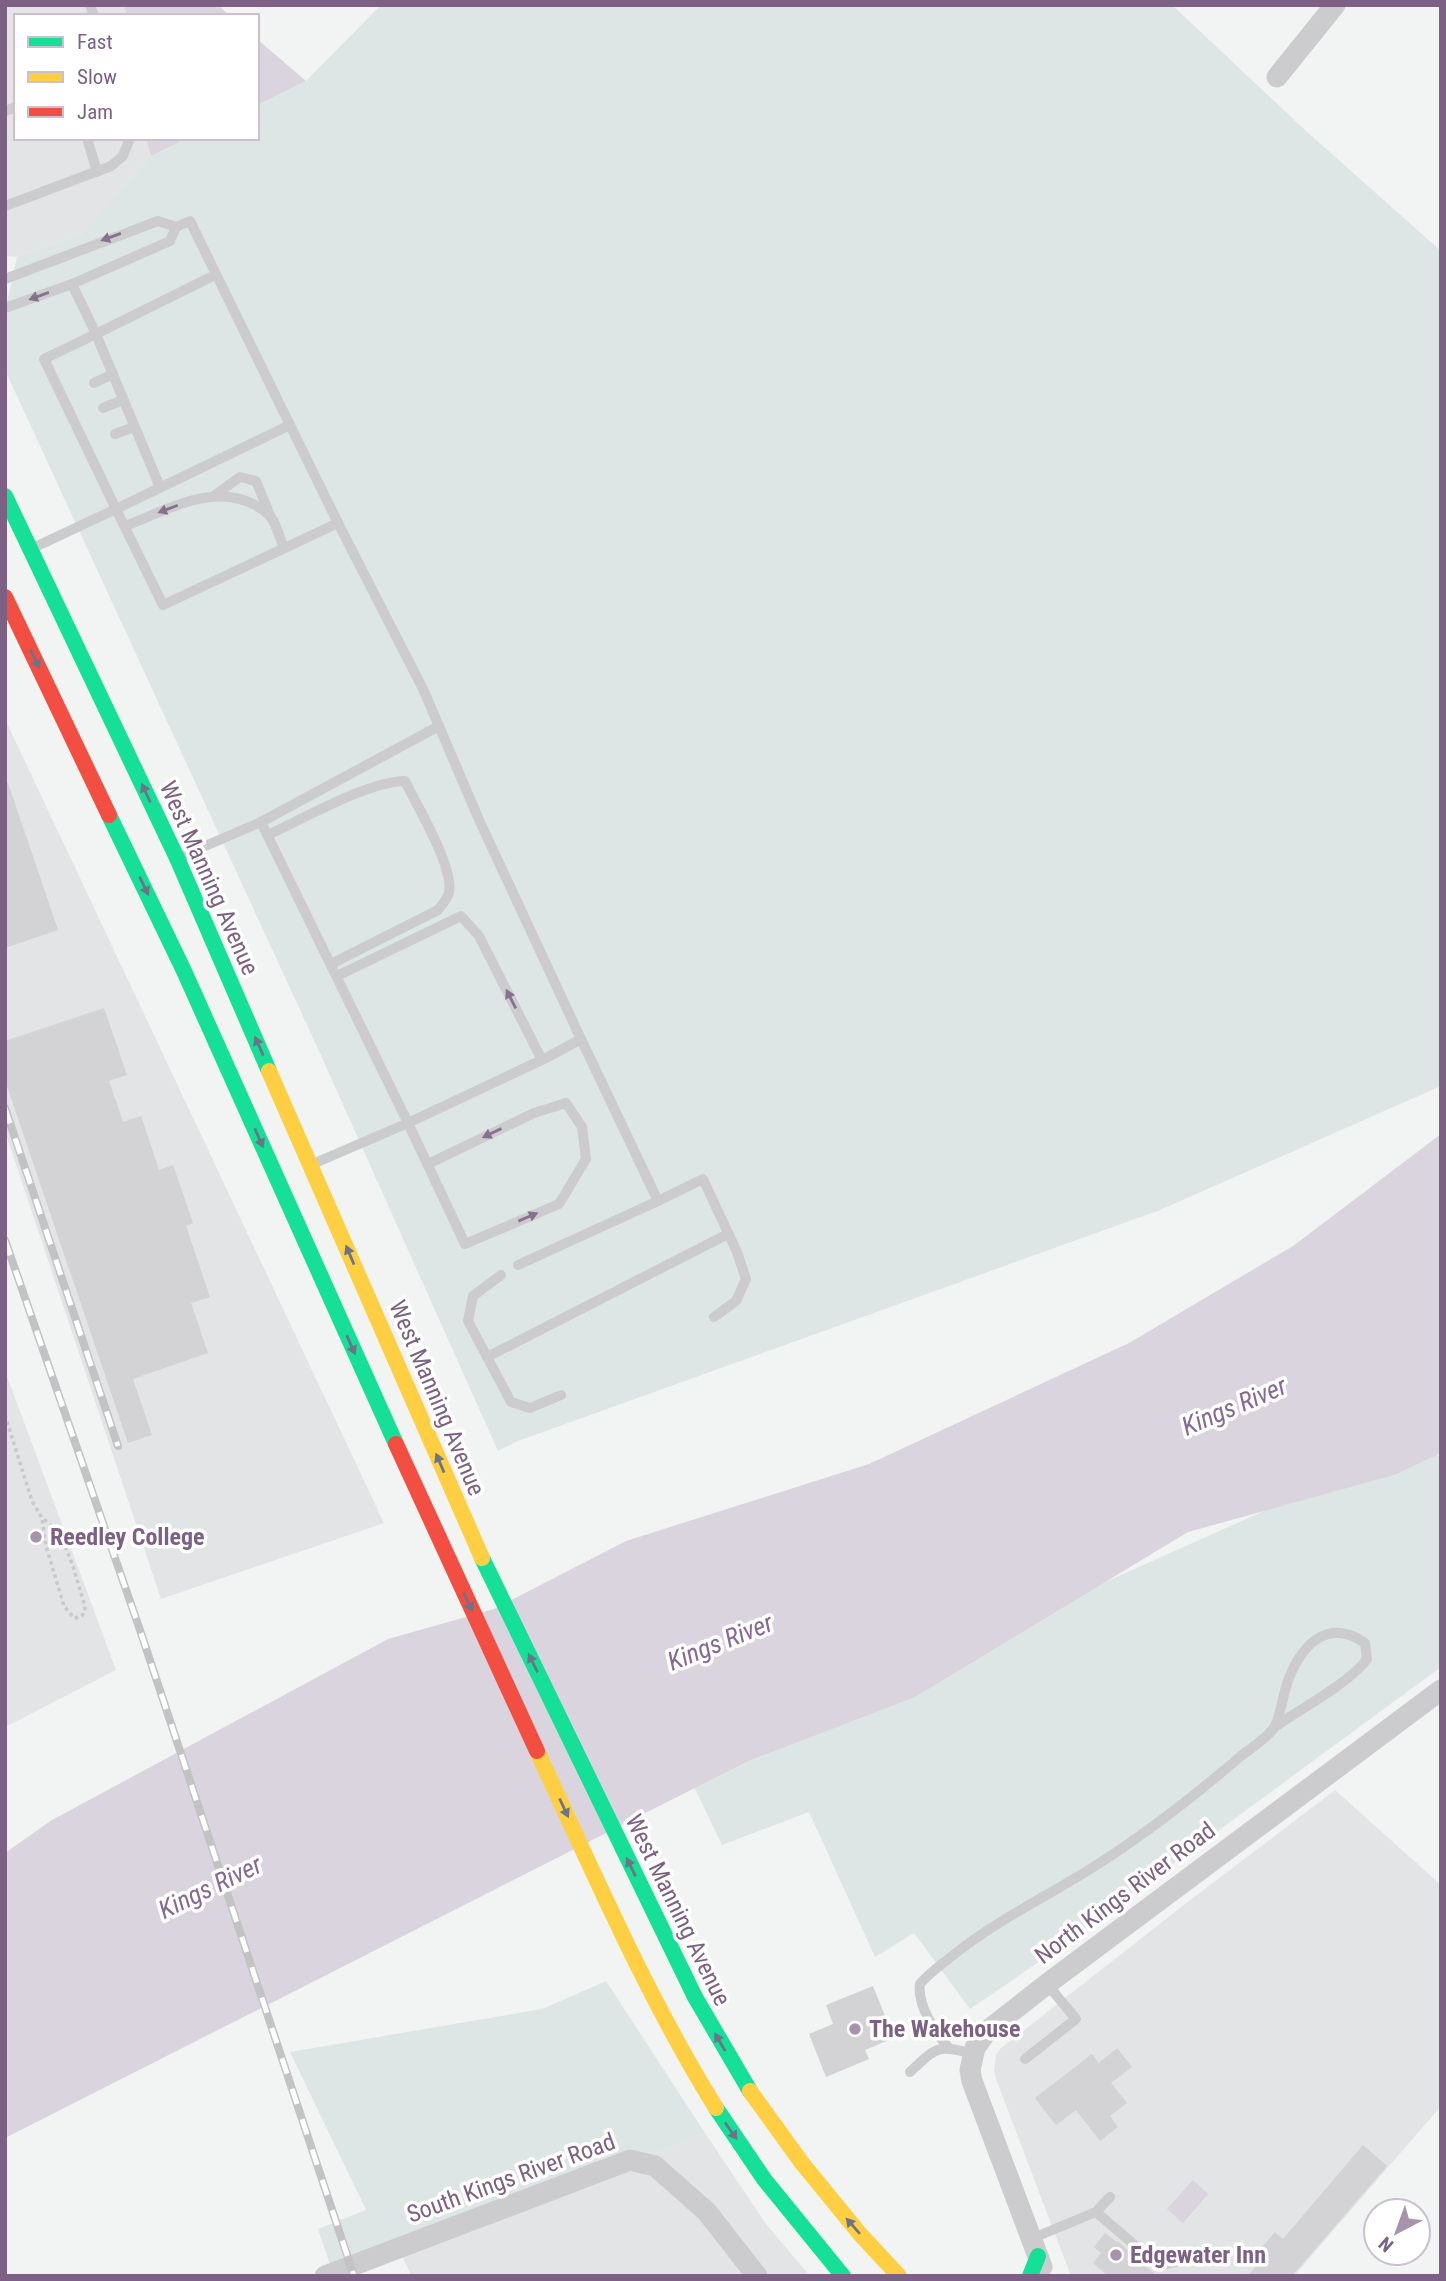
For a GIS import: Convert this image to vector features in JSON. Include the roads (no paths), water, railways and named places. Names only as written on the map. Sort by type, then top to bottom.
[{"type":"main road","name":"West Manning Avenue","points":[[5,496],[177,858],[467,1526],[701,2009],[752,2095],[838,2208],[899,2276]]},
{"type":"main road","points":[[5,597],[184,971],[439,1541],[627,1943],[722,2118],[786,2210],[843,2276]]},
{"type":"street","points":[[1277,77],[1335,5]]},
{"type":"street","name":"North Kings River Road","points":[[973,2054],[987,2031],[1047,1984],[1441,1689]]},
{"type":"street","points":[[973,2054],[970,2070],[972,2081],[1036,2261]]},
{"type":"street","name":"South Kings River Road","points":[[325,2276],[630,2160],[655,2166],[707,2212],[757,2276]]},
{"type":"lane","points":[[88,140],[97,172]]},
{"type":"lane","points":[[5,206],[111,166],[122,156],[129,140]]},
{"type":"lane","points":[[5,279],[158,221],[176,227],[190,221],[338,523],[424,691],[480,822],[658,1201]]},
{"type":"lane","points":[[5,308],[72,284],[170,241],[176,227]]},
{"type":"lane","points":[[215,275],[44,359],[78,420],[116,509],[163,605],[338,523]]},
{"type":"lane","points":[[72,284],[96,334],[160,487]]},
{"type":"lane","points":[[94,383],[113,374]]},
{"type":"lane","points":[[103,408],[123,400]]},
{"type":"lane","points":[[30,549],[290,425]]},
{"type":"lane","points":[[115,434],[134,426]]},
{"type":"lane","points":[[212,496],[240,477],[256,481],[284,548]]},
{"type":"lane","points":[[125,526],[196,499],[222,495],[243,500],[270,515]]},
{"type":"lane","points":[[177,858],[261,822],[439,726]]},
{"type":"lane","points":[[268,835],[389,781],[405,781],[444,861],[450,880],[449,895],[438,910],[331,964]]},
{"type":"lane","points":[[261,822],[465,1244],[559,1204],[586,1159],[582,1128],[566,1103],[534,1113],[428,1164]]},
{"type":"lane","points":[[337,976],[461,916],[479,936],[542,1060]]},
{"type":"lane","points":[[311,1165],[408,1123],[581,1039]]},
{"type":"lane","points":[[517,1265],[703,1179],[737,1252],[746,1279],[736,1301],[714,1317]]},
{"type":"lane","points":[[487,1357],[728,1234]]},
{"type":"lane","points":[[500,1275],[473,1296],[468,1321],[511,1402],[530,1408],[561,1395]]},
{"type":"lane","points":[[948,2047],[921,1999],[920,1984],[926,1976],[973,1939],[1087,1871],[1164,1820],[1275,1727],[1362,1666],[1367,1659],[1365,1643],[1345,1633],[1332,1632],[1319,1637],[1309,1646],[1300,1656],[1288,1679],[1275,1727]]},
{"type":"lane","points":[[1025,2059],[1076,2019],[1047,1984]]},
{"type":"lane","points":[[910,2073],[935,2050],[948,2047],[973,2054]]},
{"type":"lane","points":[[1036,2261],[1096,2212],[1110,2197]]},
{"type":"lane","points":[[1096,2212],[1159,2266],[1184,2260]]},
{"type":"water","points":[[124,5],[218,5],[228,14],[126,14]]},
{"type":"water","points":[[259,41],[306,81],[259,104]]},
{"type":"water","points":[[147,140],[184,140],[151,156]]},
{"type":"water","name":"Kings River","points":[[1441,1134],[1441,1453],[1394,1475],[1188,1532],[915,1697],[748,1761],[5,2138],[5,1853],[52,1820],[388,1639],[494,1609],[626,1541],[869,1464],[1129,1343],[1293,1246]]},
{"type":"water","points":[[1193,2180],[1208,2194],[1183,2223],[1167,2209]]},
{"type":"railway","points":[[5,1108],[118,1446]]},
{"type":"railway","points":[[5,1240],[141,1633],[354,2276]]},
{"type":"place","name":"Reedley College","points":[[36,1537]]},
{"type":"place","name":"The Wakehouse","points":[[855,2029]]},
{"type":"place","name":"Edgewater Inn","points":[[1116,2255]]}]
